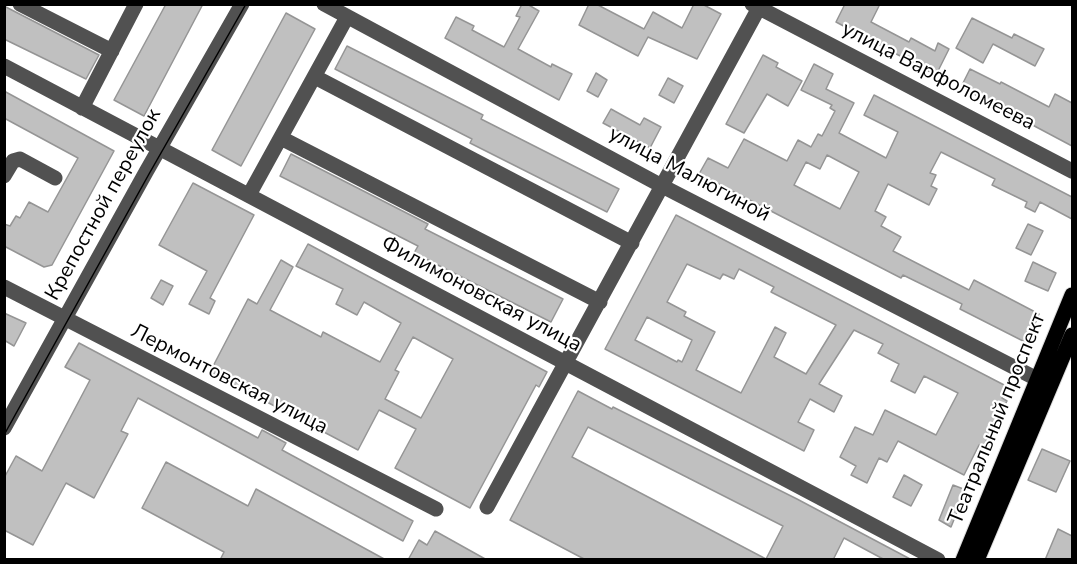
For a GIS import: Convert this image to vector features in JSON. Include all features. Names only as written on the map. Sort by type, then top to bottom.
[{"type":"main road","name":"Театральный проспект","points":[[963,560],[1072,295]]},
{"type":"main road","name":"Театральный проспект","points":[[977,560],[1072,335]]},
{"type":"street","points":[[20,4],[112,51]]},
{"type":"street","points":[[82,108],[136,4]]},
{"type":"street","name":"Крепостной переулок","points":[[4,428],[63,318],[242,4]]},
{"type":"street","name":"улица Малюгиной","points":[[324,4],[662,186],[1037,379]]},
{"type":"street","points":[[487,507],[632,243],[757,6]]},
{"type":"street","name":"улица Варфоломеева","points":[[757,6],[1072,171]]},
{"type":"street","points":[[249,195],[347,17]]},
{"type":"street","name":"Филимоновская улица","points":[[4,66],[938,560]]},
{"type":"street","points":[[315,77],[632,243]]},
{"type":"street","points":[[281,138],[600,302]]},
{"type":"street","points":[[4,176],[13,161],[20,159],[55,178]]},
{"type":"street","name":"Лермонтовская улица","points":[[4,287],[436,509]]},
{"type":"building","points":[[166,4],[203,4],[144,116],[114,100]]},
{"type":"building","points":[[522,4],[527,4],[539,11],[518,49],[551,67],[552,64],[572,74],[559,100],[445,38],[456,17],[474,26],[472,30],[504,47],[520,17],[516,16]]},
{"type":"building","points":[[589,4],[596,4],[644,29],[653,12],[682,28],[694,4],[702,4],[721,14],[697,59],[648,37],[638,56],[579,25]]},
{"type":"building","points":[[845,4],[880,4],[871,22],[909,42],[911,38],[935,51],[938,43],[949,49],[936,75],[836,22]]},
{"type":"building","points":[[4,6],[99,55],[86,79],[4,39]]},
{"type":"building","points":[[286,13],[315,29],[241,166],[212,150]]},
{"type":"building","points":[[972,18],[1012,38],[1014,34],[1044,49],[1035,66],[993,44],[983,63],[956,48]]},
{"type":"building","points":[[347,46],[483,115],[481,119],[619,189],[607,212],[470,143],[472,139],[335,69]]},
{"type":"building","points":[[763,55],[778,63],[776,67],[802,81],[788,106],[767,94],[744,133],[726,124]]},
{"type":"building","points":[[814,64],[833,74],[826,89],[854,103],[839,133],[886,158],[898,132],[864,115],[874,95],[1072,197],[1072,219],[1040,202],[1035,212],[1025,207],[1027,202],[992,185],[995,179],[941,152],[930,173],[936,175],[931,186],[937,189],[929,205],[888,184],[875,211],[886,217],[881,226],[901,237],[893,251],[969,290],[974,280],[1039,314],[1027,343],[960,309],[962,304],[903,275],[901,278],[699,174],[708,158],[728,168],[744,139],[787,161],[798,140],[811,147],[818,134],[822,136],[835,111],[830,108],[832,105],[801,90]],"holes":[[[827,155],[859,172],[840,209],[794,185],[806,162],[820,169]]]},
{"type":"building","points":[[970,69],[1049,107],[1055,94],[1072,103],[1072,146],[961,87]]},
{"type":"building","points":[[596,73],[607,80],[598,97],[587,91]]},
{"type":"building","points":[[668,78],[683,86],[674,103],[659,95]]},
{"type":"building","points":[[4,91],[114,151],[52,265],[44,267],[4,246],[4,224],[10,226],[16,216],[20,218],[29,202],[48,212],[78,158],[4,118]]},
{"type":"building","points":[[611,109],[640,125],[644,118],[661,127],[650,148],[603,123]]},
{"type":"building","points":[[291,154],[428,224],[425,229],[563,299],[551,322],[414,253],[418,246],[280,176]]},
{"type":"building","points":[[193,183],[254,215],[210,298],[215,301],[209,314],[189,304],[207,271],[159,245]]},
{"type":"building","points":[[676,215],[1008,387],[1002,398],[1007,401],[983,447],[979,445],[964,475],[898,441],[887,462],[879,458],[867,483],[851,475],[856,466],[840,457],[855,427],[873,435],[885,410],[936,435],[958,393],[924,376],[915,393],[891,381],[899,364],[878,353],[883,344],[854,330],[819,384],[842,396],[834,412],[810,399],[798,422],[814,430],[804,451],[605,349]],"holes":[[[687,264],[720,279],[723,274],[734,279],[739,269],[774,287],[771,292],[836,325],[806,374],[774,357],[786,333],[775,327],[741,393],[696,370],[715,332],[684,316],[686,312],[667,302]],[[647,317],[692,340],[682,362],[678,360],[677,362],[635,340]]]},
{"type":"building","points":[[1028,224],[1043,231],[1031,255],[1016,248]]},
{"type":"building","points":[[308,244],[547,372],[539,387],[536,385],[470,508],[395,468],[416,429],[379,410],[358,450],[210,372],[248,299],[257,304],[281,260],[293,267],[270,310],[321,337],[323,332],[380,362],[401,323],[364,302],[357,315],[336,304],[343,289],[296,266]],"holes":[[[413,337],[453,359],[421,418],[385,399],[399,372],[395,370]]]},
{"type":"building","points":[[1033,262],[1056,273],[1048,291],[1025,281]]},
{"type":"building","points":[[161,280],[173,286],[163,305],[151,298]]},
{"type":"building","points":[[4,313],[26,323],[14,346],[4,340]]},
{"type":"building","points":[[79,343],[258,438],[262,430],[286,443],[282,450],[413,521],[403,541],[138,398],[121,431],[128,434],[94,498],[66,483],[33,545],[4,530],[4,478],[16,456],[42,471],[90,380],[65,367]]},
{"type":"building","points":[[578,391],[797,499],[912,560],[885,560],[844,538],[833,560],[586,560],[510,520]],"holes":[[[588,427],[783,526],[766,559],[572,457]]]},
{"type":"building","points":[[1042,449],[1070,461],[1056,492],[1028,480]]},
{"type":"building","points":[[166,462],[248,506],[256,489],[386,560],[220,560],[224,552],[142,508]]},
{"type":"building","points":[[904,475],[922,485],[911,506],[893,497]]},
{"type":"building","points":[[953,485],[966,490],[951,527],[939,520]]},
{"type":"building","points":[[1058,529],[1072,536],[1072,560],[1045,560]]},
{"type":"building","points":[[435,531],[487,560],[408,560],[419,540],[427,545]]},
{"type":"tram line","points":[[4,435],[246,4]]}]
